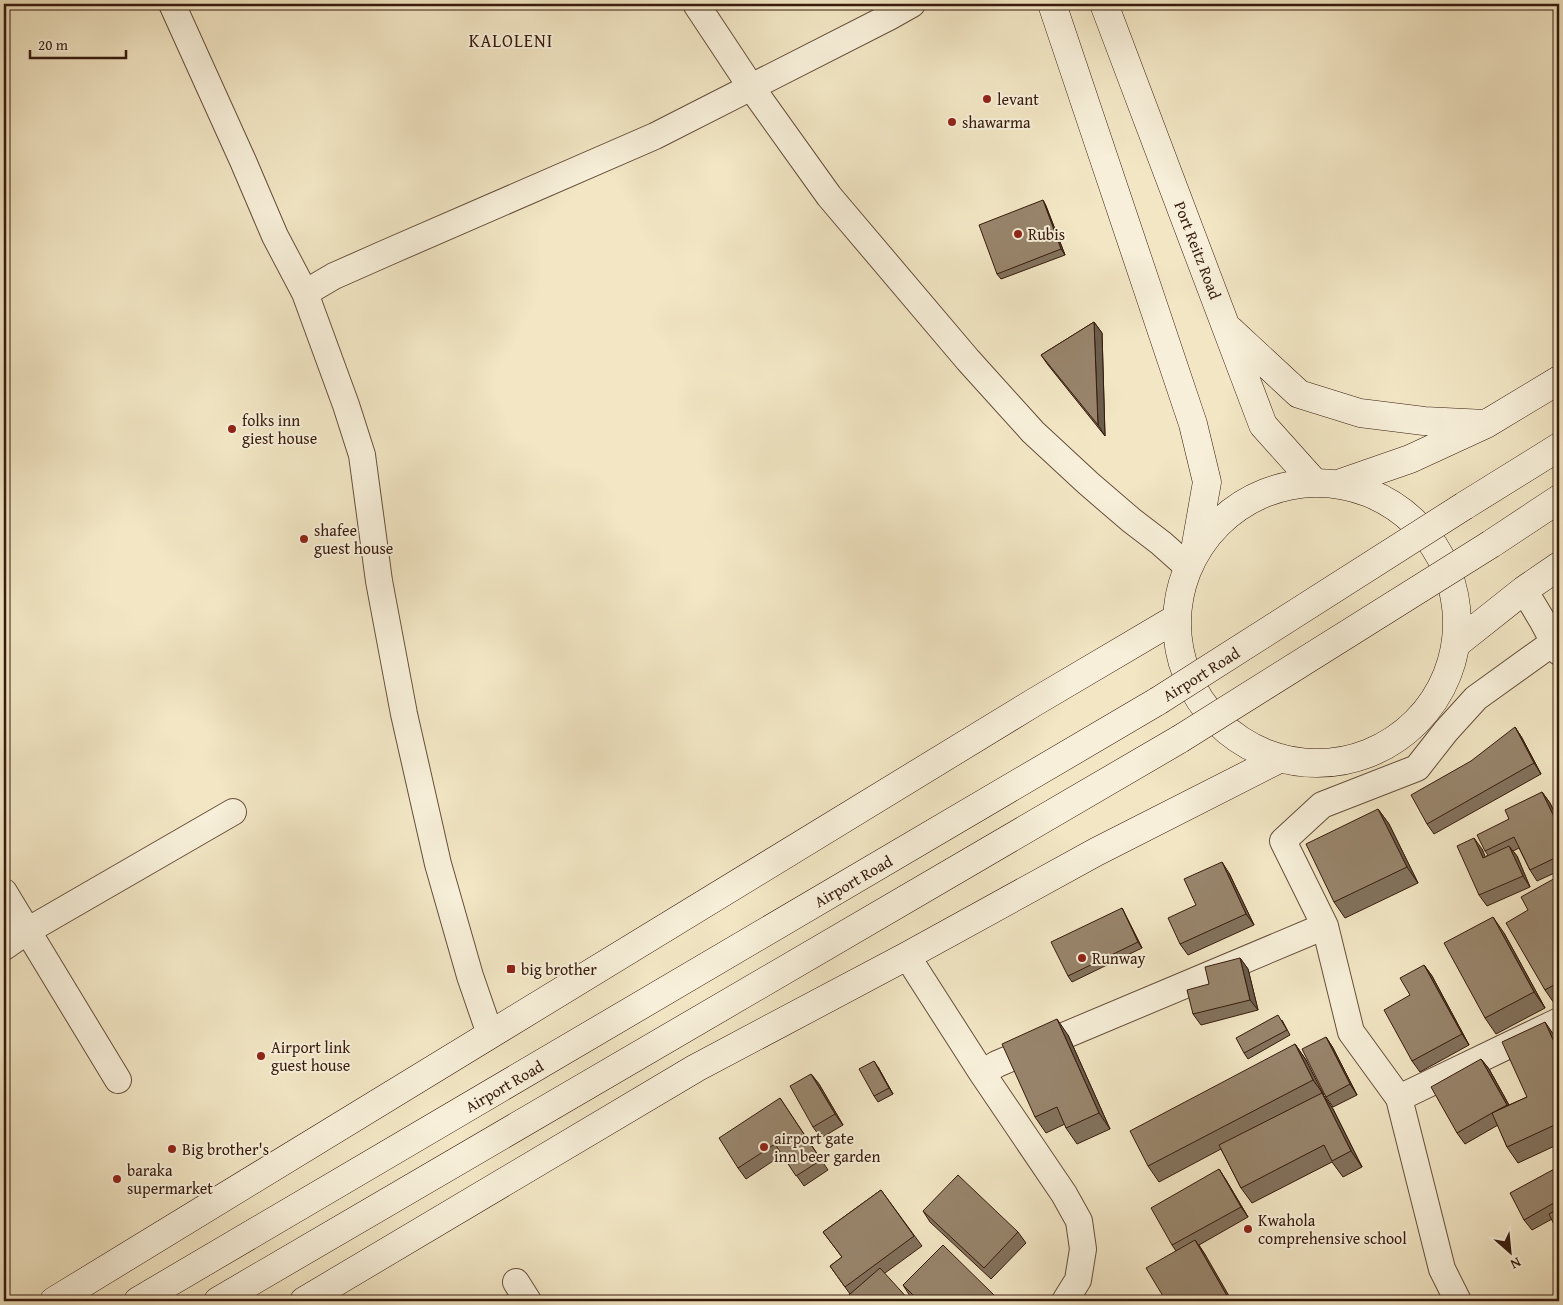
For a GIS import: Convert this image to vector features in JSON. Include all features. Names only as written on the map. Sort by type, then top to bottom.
[{"type":"main road","points":[[1052,4],[1193,424],[1207,482],[1191,562],[1179,597],[1177,618],[1178,641],[1183,665],[1204,707],[1238,739],[1259,750],[1281,758],[1318,763],[1342,761],[1366,754],[1388,743],[1409,729],[1426,711],[1440,691],[1450,668],[1456,644],[1458,620],[1456,595],[1449,572],[1438,550],[1424,530],[1385,499],[1362,490],[1326,483]]},
{"type":"main road","name":"Port Reitz Road","points":[[1104,4],[1263,425],[1326,483]]},
{"type":"main road","points":[[1227,328],[1300,394],[1360,413],[1424,421],[1486,424]]},
{"type":"main road","points":[[1191,562],[1210,532],[1231,512],[1257,496],[1284,487],[1326,483],[1410,459],[1486,424],[1559,380]]},
{"type":"main road","name":"Airport Road","points":[[138,1301],[1158,701],[1559,447]]},
{"type":"main road","points":[[218,1301],[1180,738],[1491,544],[1559,499]]},
{"type":"main road","points":[[1456,644],[1524,590],[1559,566]]},
{"type":"main road","points":[[54,1301],[1033,703],[1177,618]]},
{"type":"main road","points":[[304,1301],[696,1068],[907,956],[1096,852],[1281,758]]},
{"type":"street","points":[[172,4],[275,236],[305,293],[346,405],[362,455],[379,580],[404,714],[438,864],[470,976],[490,1034]]},
{"type":"street","points":[[696,4],[751,87],[829,196],[968,360],[1033,432],[1088,483],[1131,520],[1161,543],[1191,562]]},
{"type":"street","points":[[305,293],[334,276],[655,136],[912,4]]},
{"type":"street","points":[[1458,1301],[1442,1269],[1398,1098],[1351,1032],[1325,926],[1283,841],[1322,805],[1416,768],[1476,698],[1556,647],[1524,590]]},
{"type":"street","points":[[4,947],[27,931],[233,812]]},
{"type":"street","points":[[4,892],[118,1080]]},
{"type":"street","points":[[982,1073],[997,1064],[1325,926]]},
{"type":"street","points":[[907,956],[982,1073],[1064,1194],[1079,1221],[1083,1249],[1078,1280],[1065,1301]]},
{"type":"street","points":[[1398,1098],[1559,1021]]},
{"type":"building","points":[[1043,200],[1061,249],[997,274],[979,225]]},
{"type":"building","points":[[1094,322],[1098,425],[1041,355]]},
{"type":"building","points":[[1515,727],[1534,763],[1427,824],[1411,795],[1471,761]]},
{"type":"building","points":[[1542,792],[1559,827],[1559,856],[1530,870],[1514,837],[1485,851],[1477,835],[1509,819],[1505,810]]},
{"type":"building","points":[[1378,809],[1407,867],[1334,902],[1306,844]]},
{"type":"building","points":[[1474,838],[1483,858],[1509,846],[1523,876],[1479,895],[1457,846]]},
{"type":"building","points":[[1222,862],[1246,914],[1180,944],[1168,918],[1196,905],[1184,879]]},
{"type":"building","points":[[1559,876],[1559,982],[1545,990],[1506,923],[1528,910],[1521,897]]},
{"type":"building","points":[[1122,908],[1138,942],[1068,976],[1051,942]]},
{"type":"building","points":[[1493,917],[1534,992],[1485,1018],[1444,943]]},
{"type":"building","points":[[1240,958],[1250,1000],[1193,1014],[1187,990],[1209,984],[1205,967]]},
{"type":"building","points":[[1424,965],[1462,1034],[1412,1061],[1384,1010],[1410,995],[1400,978]]},
{"type":"building","points":[[1278,1015],[1287,1030],[1244,1053],[1236,1038]]},
{"type":"building","points":[[1057,1019],[1099,1113],[1066,1128],[1057,1107],[1035,1117],[1002,1044]]},
{"type":"building","points":[[1545,1022],[1559,1053],[1559,1123],[1507,1147],[1492,1113],[1527,1097],[1502,1042]]},
{"type":"building","points":[[1326,1037],[1350,1084],[1326,1097],[1302,1049]]},
{"type":"building","points":[[1295,1044],[1313,1080],[1148,1166],[1130,1131]]},
{"type":"building","points":[[1481,1059],[1507,1105],[1457,1133],[1431,1087]]},
{"type":"building","points":[[874,1061],[889,1088],[874,1096],[859,1069]]},
{"type":"building","points":[[811,1074],[835,1114],[813,1127],[790,1086]]},
{"type":"building","points":[[1322,1093],[1351,1151],[1332,1161],[1324,1145],[1241,1188],[1219,1145]]},
{"type":"building","points":[[780,1098],[821,1160],[796,1176],[775,1144],[738,1168],[719,1138]]},
{"type":"building","points":[[1558,1167],[1559,1200],[1524,1220],[1510,1193]]},
{"type":"building","points":[[1219,1169],[1241,1207],[1172,1245],[1151,1208]]},
{"type":"building","points":[[958,1175],[1018,1232],[984,1268],[923,1211]]},
{"type":"building","points":[[881,1190],[914,1236],[845,1287],[830,1266],[842,1257],[823,1232]]},
{"type":"building","points":[[1559,1209],[1559,1235],[1549,1214]]},
{"type":"building","points":[[1195,1240],[1230,1301],[1166,1301],[1146,1268]]},
{"type":"building","points":[[943,1245],[996,1297],[992,1301],[919,1301],[903,1285]]},
{"type":"building","points":[[880,1268],[910,1301],[842,1301]]},
{"type":"place","name":"levant","points":[[987,99]]},
{"type":"place","name":"shawarma","points":[[952,122]]},
{"type":"place","name":"Rubis","points":[[1018,234]]},
{"type":"place","name":"folks inn giest house","points":[[232,429]]},
{"type":"place","name":"shafee guest house","points":[[304,539]]},
{"type":"place","name":"Runway","points":[[1082,958]]},
{"type":"place","name":"big brother","points":[[511,969]]},
{"type":"place","name":"Airport link guest house","points":[[261,1056]]},
{"type":"place","name":"airport gate inn beer garden","points":[[764,1147]]},
{"type":"place","name":"Big brother's","points":[[172,1149]]},
{"type":"place","name":"baraka supermarket","points":[[117,1179]]},
{"type":"place","name":"Kwahola comprehensive school","points":[[1248,1229]]},
{"type":"district","name":"KALOLENI","points":[[511,41]]}]
